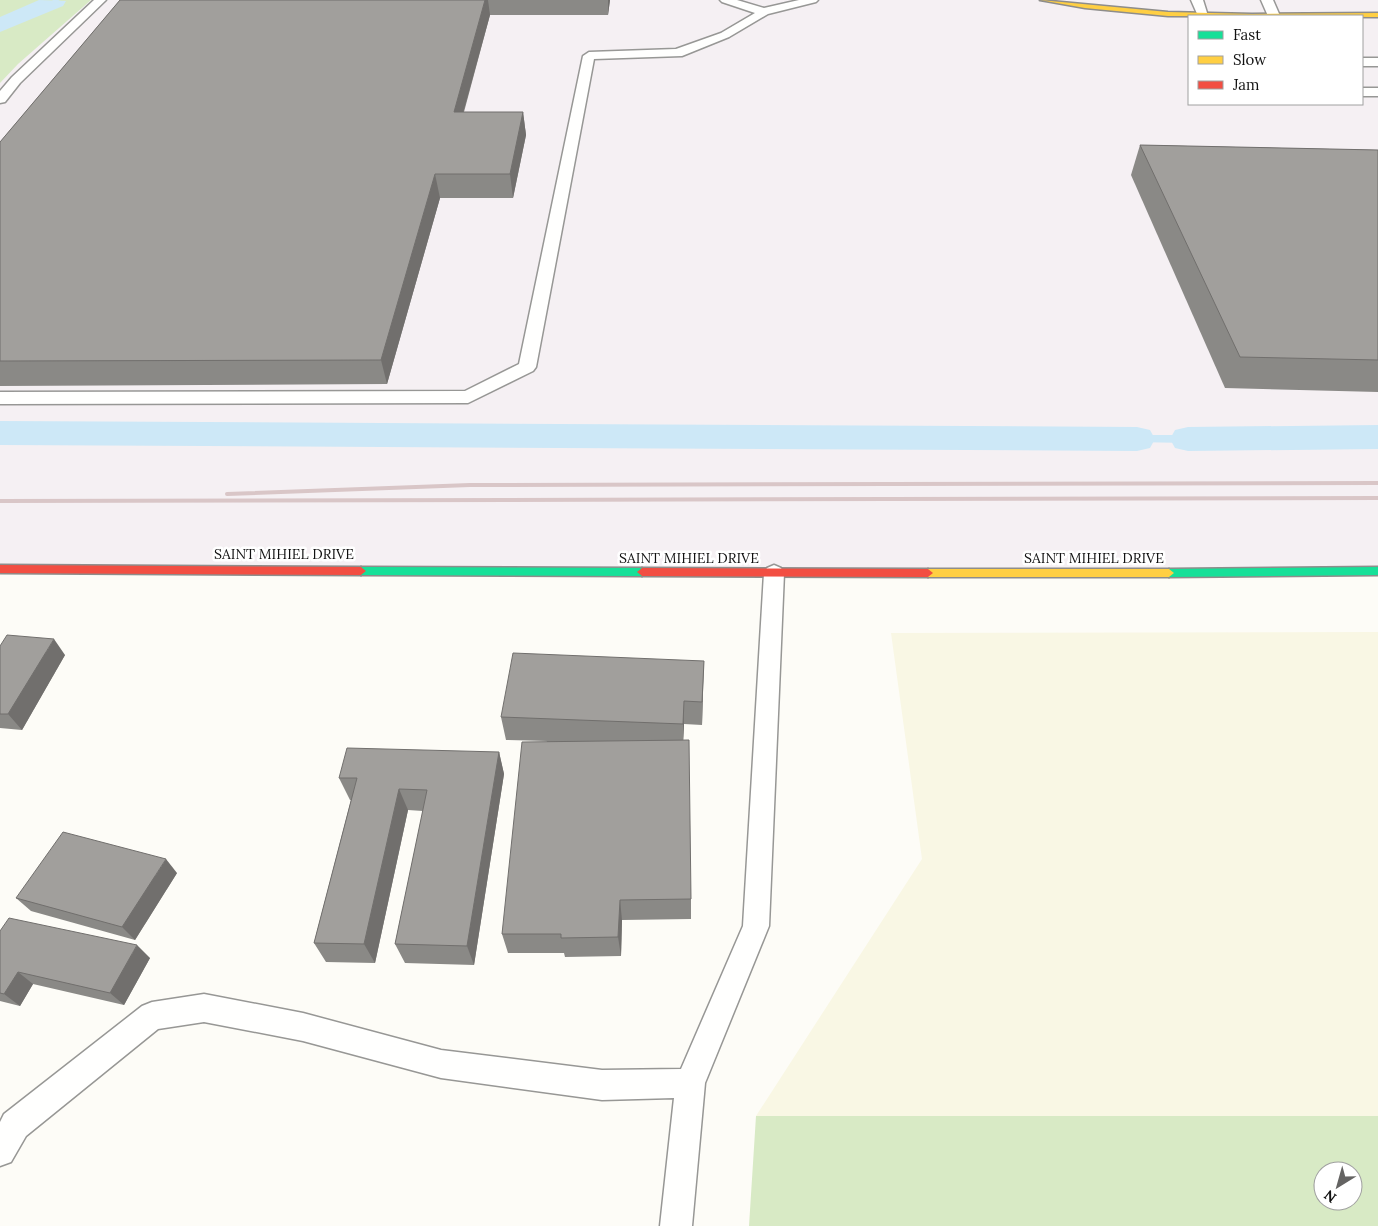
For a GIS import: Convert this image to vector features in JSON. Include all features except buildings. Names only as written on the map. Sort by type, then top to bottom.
[{"type":"main road","points":[[1043,0],[1115,10],[1203,15]]},
{"type":"main road","points":[[1363,16],[1378,16]]},
{"type":"main road","name":"SAINT MIHIEL DRIVE","points":[[0,569],[129,568],[774,573],[1256,574],[1378,571]]},
{"type":"lane","points":[[0,99],[16,80],[100,0]]},
{"type":"lane","points":[[726,0],[764,12]]},
{"type":"lane","points":[[0,398],[468,397],[527,367],[588,56],[678,53],[725,35],[764,12],[812,0]]},
{"type":"lane","points":[[1197,0],[1203,15]]},
{"type":"lane","points":[[1267,0],[1274,15]]},
{"type":"lane","points":[[1363,62],[1378,62]]},
{"type":"lane","points":[[1363,92],[1378,92]]},
{"type":"lane","points":[[676,1226],[690,1083],[756,926],[774,573]]},
{"type":"lane","points":[[0,1151],[15,1125],[152,1016],[204,1008],[304,1027],[441,1064],[602,1085],[690,1083]]},
{"type":"shaded area","points":[[0,0],[1378,0],[1378,569],[0,570]]},
{"type":"shaded area","points":[[1378,632],[1378,1116],[756,1116],[922,859],[891,633]]},
{"type":"green space","points":[[0,0],[91,0],[18,64],[0,83]]},
{"type":"green space","points":[[756,1116],[1378,1116],[1378,1226],[749,1226]]},
{"type":"waterway","points":[[0,25],[55,1]]},
{"type":"waterway","points":[[0,433],[1137,439]]},
{"type":"waterway","points":[[1188,439],[1378,437]]},
{"type":"waterway","points":[[1137,439],[1188,439]]},
{"type":"railway","points":[[227,494],[470,485],[1378,483]]},
{"type":"railway","points":[[0,501],[1378,498]]},
{"type":"traffic: fast","points":[[361,571],[642,572]]},
{"type":"traffic: fast","points":[[1169,573],[1378,571]]},
{"type":"traffic: slow","points":[[1043,0],[1085,7],[1189,15]]},
{"type":"traffic: slow","points":[[1363,15],[1378,15]]},
{"type":"traffic: slow","points":[[928,573],[1169,573]]},
{"type":"traffic: jam","points":[[0,569],[361,571]]},
{"type":"traffic: jam","points":[[642,572],[928,573]]}]
